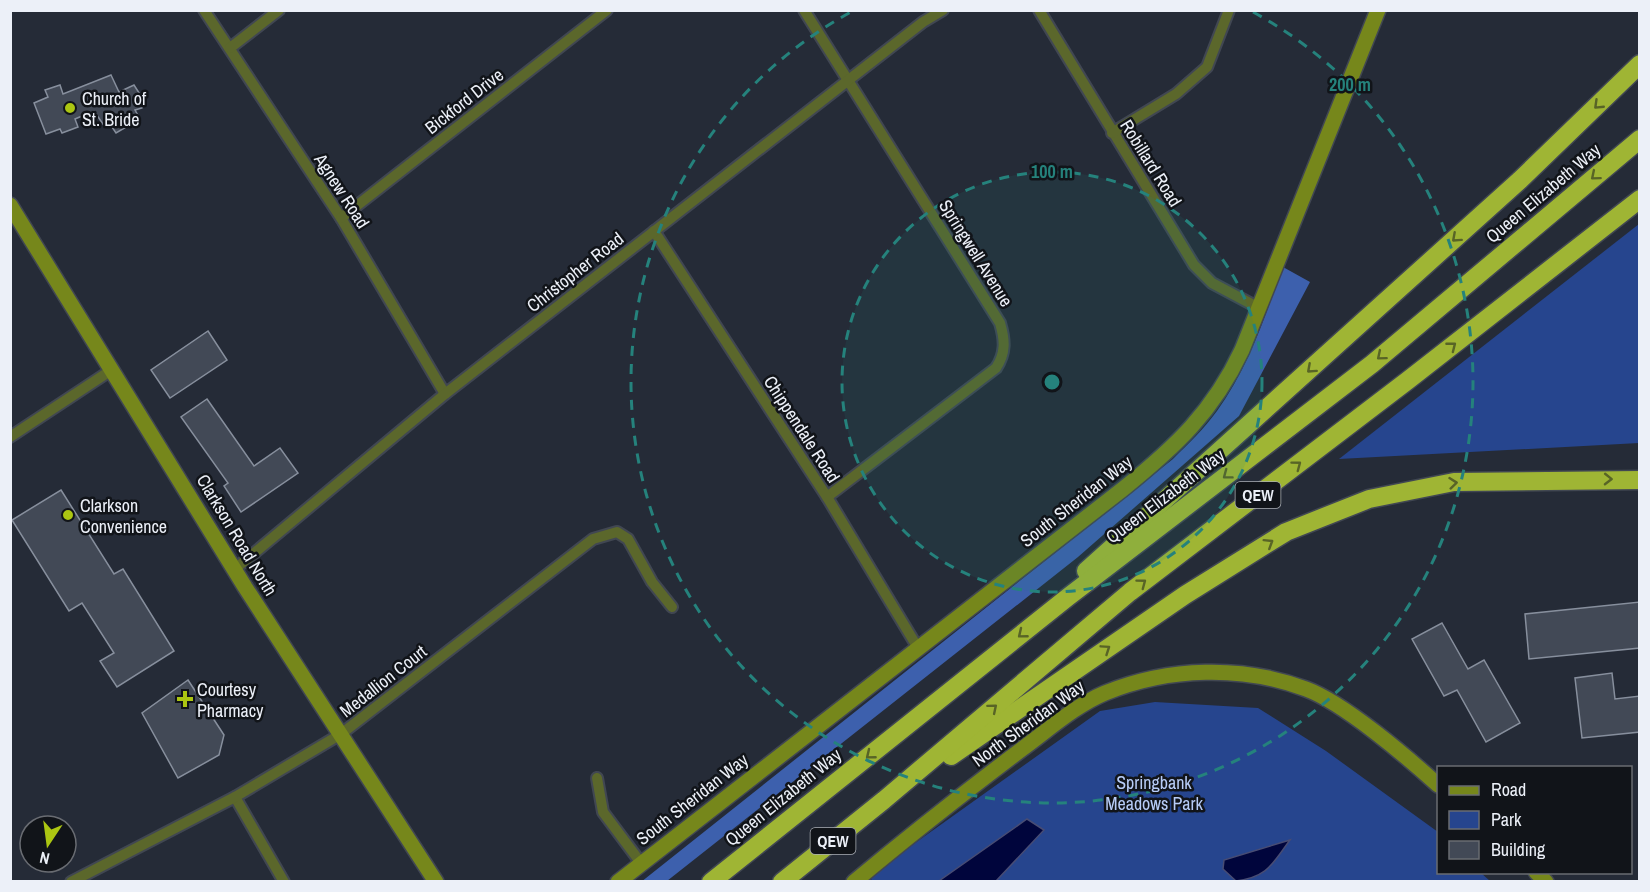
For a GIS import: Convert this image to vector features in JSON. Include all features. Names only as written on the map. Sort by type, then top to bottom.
[{"type":"highway","points":[[1068,597],[1088,568],[1520,180],[1640,64]]},
{"type":"highway","name":"Queen Elizabeth Way","points":[[711,882],[1068,597],[1372,364],[1640,139]]},
{"type":"highway","name":"QEW","points":[[782,882],[884,800],[1130,592],[1407,381],[1640,199]]},
{"type":"highway","points":[[884,800],[1175,602],[1286,532],[1369,499],[1454,482],[1640,480]]},
{"type":"street","name":"Agnew Road","points":[[204,10],[341,219],[445,394]]},
{"type":"street","points":[[230,48],[279,10]]},
{"type":"street","name":"Bickford Drive","points":[[341,219],[607,10]]},
{"type":"street","name":"Springwell Avenue","points":[[804,10],[1000,323],[1005,340],[1002,359],[996,368],[827,497]]},
{"type":"street","name":"Christopher Road","points":[[235,569],[445,394],[850,82],[923,22],[943,10]]},
{"type":"street","name":"Robillard Road","points":[[1039,10],[1194,265],[1212,283],[1259,308]]},
{"type":"street","points":[[1112,132],[1176,94],[1207,67],[1229,10]]},
{"type":"street","name":"South Sheridan Way","points":[[618,882],[1123,489],[1186,435],[1213,402],[1230,375],[1378,10]]},
{"type":"street","name":"Clarkson Road North","points":[[10,205],[235,569],[436,882]]},
{"type":"street","name":"Chippendale Road","points":[[654,231],[827,497],[918,648]]},
{"type":"street","points":[[10,437],[113,369]]},
{"type":"street","name":"Medallion Court","points":[[71,882],[234,797],[341,734],[593,539],[605,533],[617,532],[628,539],[652,582],[672,607]]},
{"type":"street","name":"North Sheridan Way","points":[[854,882],[1005,762],[1104,693],[1147,680],[1194,671],[1240,673],[1307,689],[1336,704],[1437,783]]},
{"type":"street","points":[[597,778],[603,812],[641,863]]},
{"type":"street","points":[[234,797],[284,882]]},
{"type":"green space","points":[[1639,224],[1639,443],[1339,459]]},
{"type":"green space","name":"Springbank Meadows Park","points":[[1155,702],[1258,708],[1326,751],[1437,831],[1437,874],[1482,874],[1490,881],[873,882],[869,876],[1100,711]]},
{"type":"shaded area","points":[[1283,267],[1310,282],[1239,416],[1078,557],[667,881],[641,882],[1173,459],[1207,424],[1238,377],[1255,341]]},
{"type":"shaded area","points":[[1027,819],[1044,830],[996,881],[939,881]]},
{"type":"shaded area","points":[[1290,840],[1262,873],[1236,881],[1223,869],[1224,860]]},
{"type":"building","points":[[111,75],[119,92],[134,85],[143,99],[142,108],[135,110],[140,119],[116,133],[110,124],[105,127],[94,111],[75,119],[78,127],[62,133],[60,129],[46,134],[34,103],[48,97],[45,90],[60,85],[63,94]]},
{"type":"building","points":[[208,331],[227,360],[170,398],[151,370]]},
{"type":"building","points":[[207,399],[254,466],[280,448],[298,473],[241,512],[224,486],[228,483],[181,417]]},
{"type":"building","points":[[61,490],[114,574],[123,569],[174,651],[117,687],[100,661],[114,653],[82,603],[69,611],[12,520]]},
{"type":"building","points":[[1640,602],[1640,648],[1529,659],[1525,614]]},
{"type":"building","points":[[1442,623],[1468,669],[1484,660],[1520,723],[1486,742],[1457,690],[1444,696],[1412,639]]},
{"type":"building","points":[[1612,673],[1615,699],[1640,696],[1640,732],[1582,738],[1575,678]]},
{"type":"building","points":[[188,680],[224,735],[219,755],[178,778],[142,713]]},
{"type":"place","name":"Church of St. Bride","points":[[70,108]]},
{"type":"place","name":"Clarkson Convenience","points":[[68,515]]},
{"type":"place","name":"Courtesy Pharmacy","points":[[185,699]]}]
